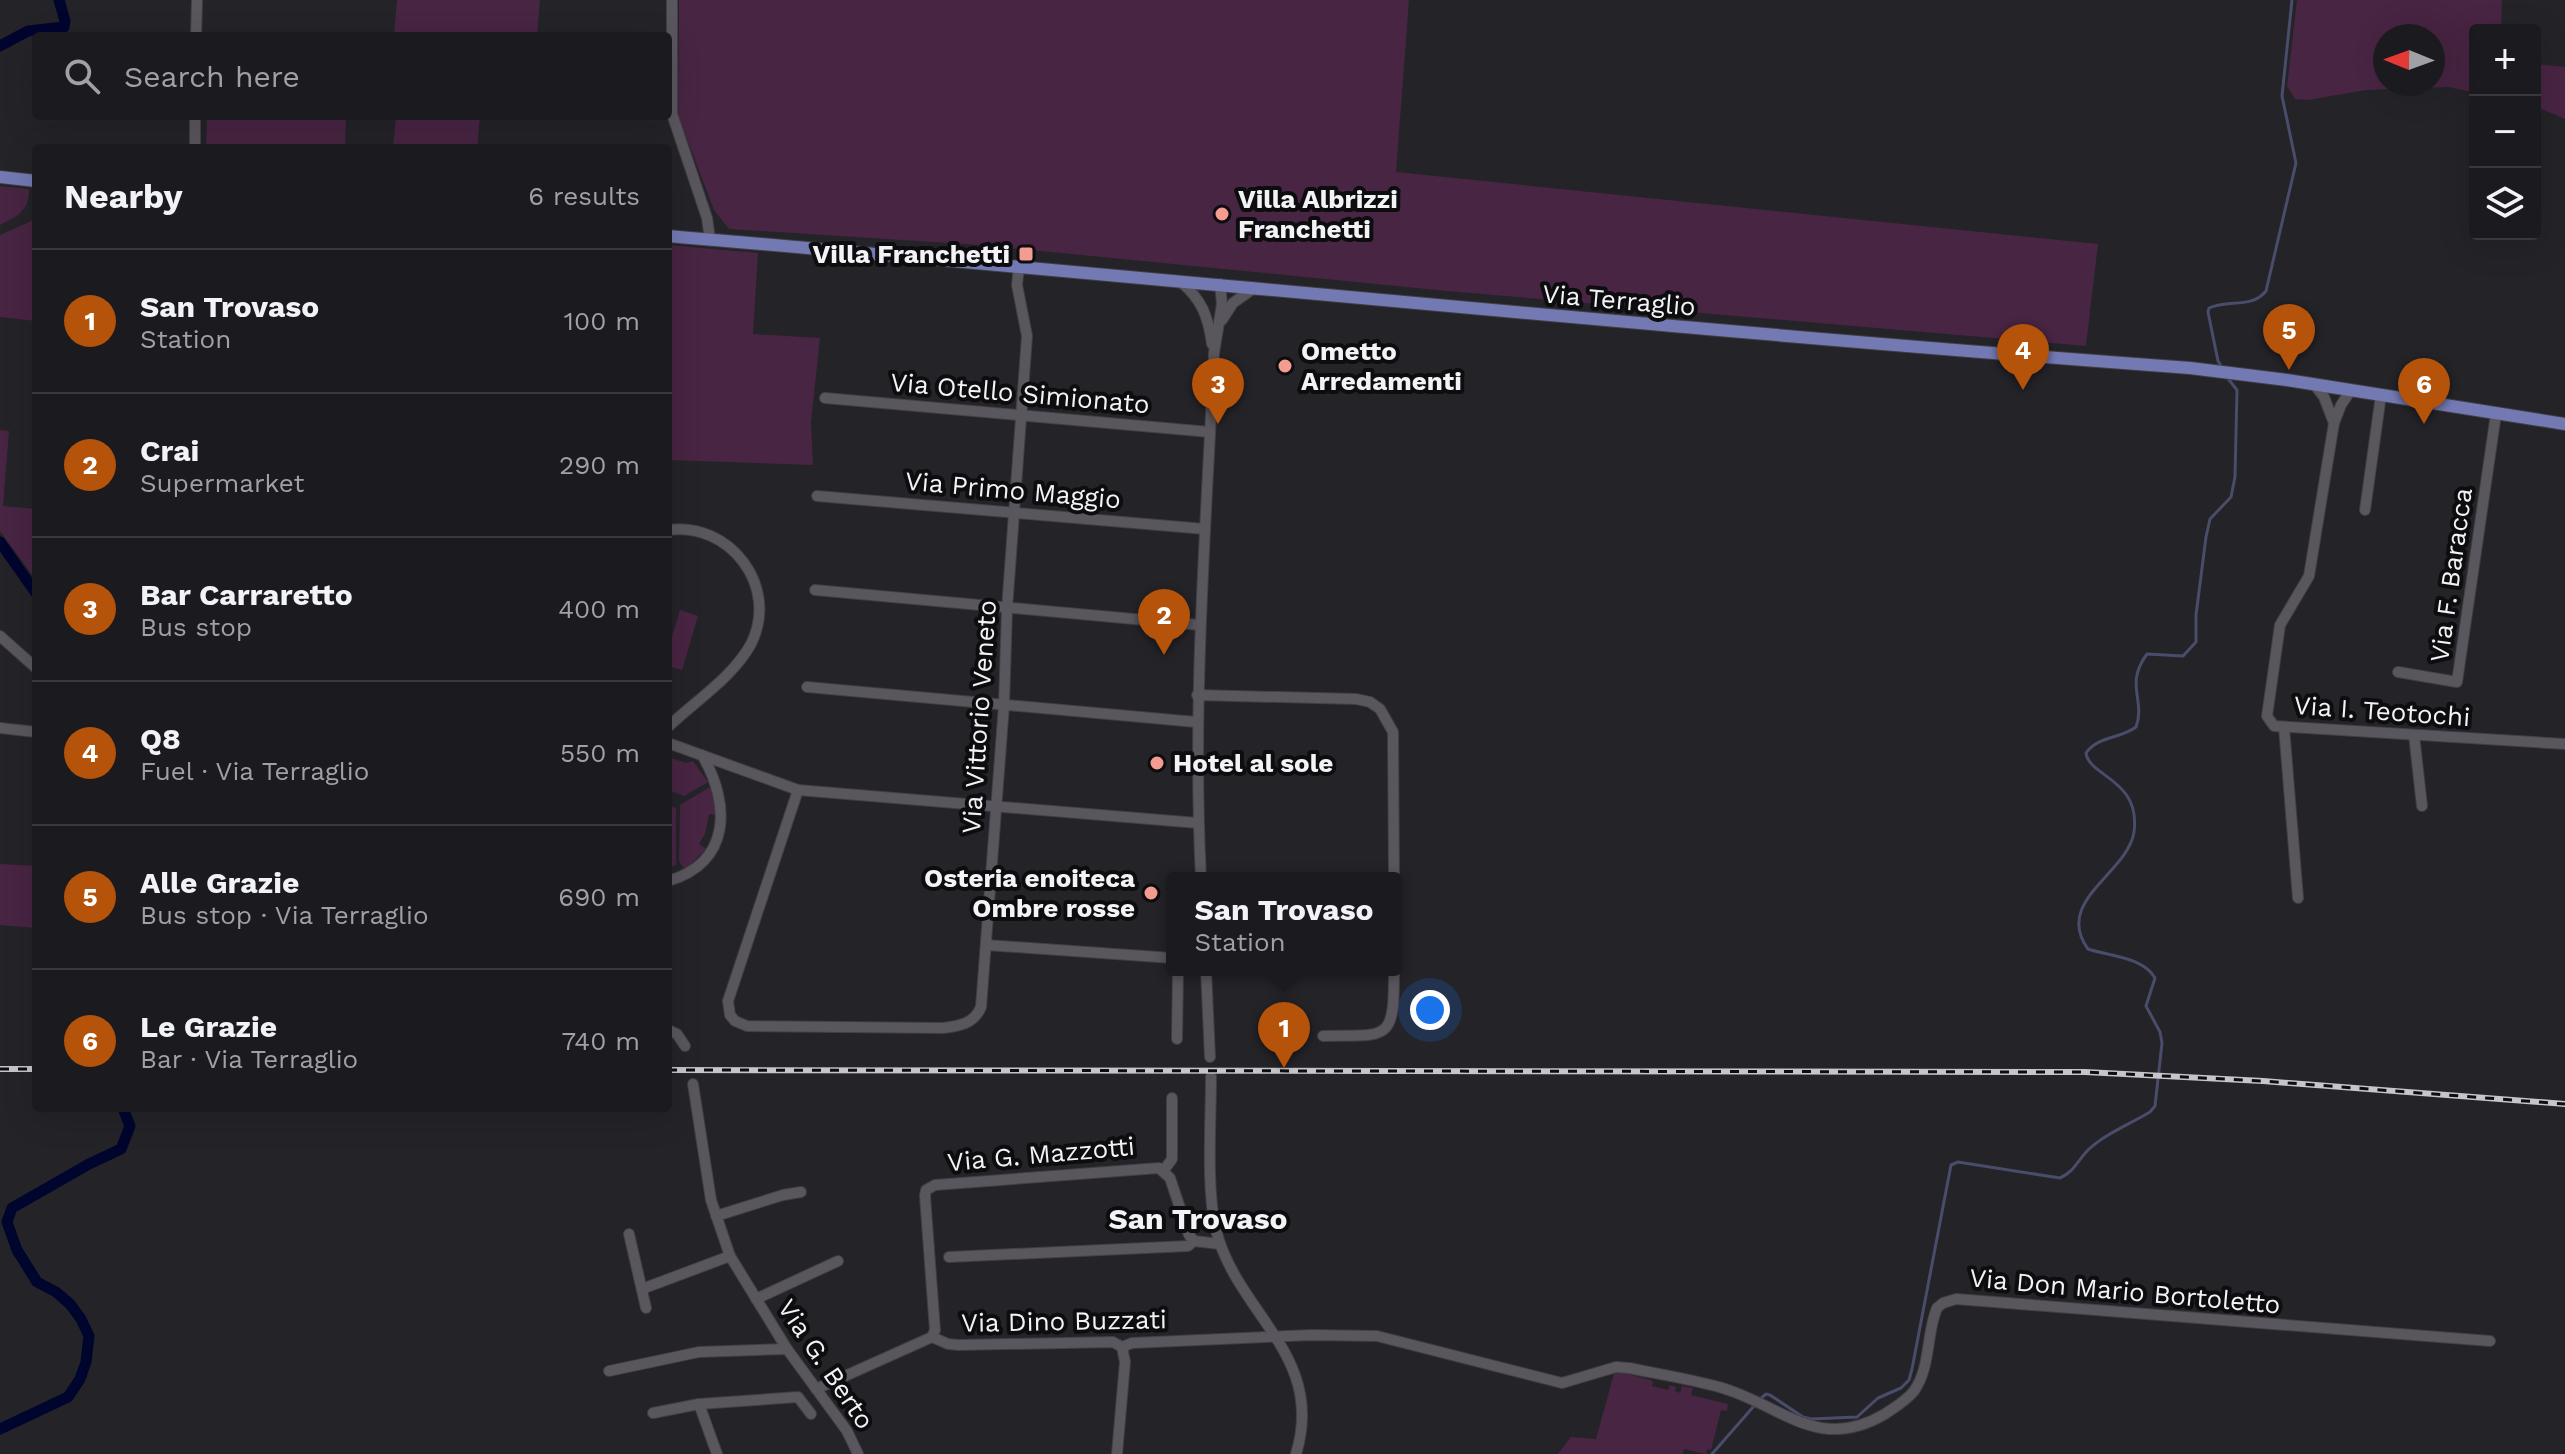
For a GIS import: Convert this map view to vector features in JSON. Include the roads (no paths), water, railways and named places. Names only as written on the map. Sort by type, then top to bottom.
[{"type":"main road","points":[[0,177],[32,181]]},
{"type":"main road","name":"Via Terraglio","points":[[672,236],[1180,280],[1467,309],[2190,368],[2314,384],[2565,424]]},
{"type":"street","points":[[196,32],[197,0]]},
{"type":"street","points":[[672,0],[672,114],[707,218],[710,239]]},
{"type":"street","points":[[195,120],[195,144]]},
{"type":"street","name":"Via Vittorio Veneto","points":[[798,790],[728,1001],[728,1009],[735,1021],[747,1026],[783,1027],[958,1027],[972,1020],[981,1007],[1016,513],[1027,336],[1017,285],[1019,266]]},
{"type":"street","points":[[1180,280],[1202,304],[1208,316]]},
{"type":"street","points":[[1214,353],[1208,316],[1209,306],[1220,284]]},
{"type":"street","points":[[1199,872],[1196,722],[1214,353],[1222,304],[1220,284]]},
{"type":"street","points":[[1219,325],[1233,303],[1254,288]]},
{"type":"street","points":[[2314,384],[2324,397],[2334,423]]},
{"type":"street","name":"Via I. Teotochi","points":[[2351,390],[2334,423],[2309,576],[2280,625],[2267,716],[2274,726],[2284,727],[2565,744]]},
{"type":"street","points":[[2365,510],[2381,395]]},
{"type":"street","name":"Via Otello Simionato","points":[[825,398],[1210,432]]},
{"type":"street","name":"Via F. Baracca","points":[[2398,672],[2457,682],[2496,414]]},
{"type":"street","name":"Via Primo Maggio","points":[[817,496],[1205,529]]},
{"type":"street","points":[[672,530],[687,528],[704,532],[731,546],[750,571],[758,608],[755,633],[744,655],[672,723]]},
{"type":"street","points":[[815,590],[1200,625]]},
{"type":"street","points":[[0,636],[32,664]]},
{"type":"street","points":[[807,687],[1196,722]]},
{"type":"street","points":[[1197,695],[1356,699],[1370,702],[1380,709],[1393,732],[1394,872]]},
{"type":"street","points":[[2284,727],[2298,898]]},
{"type":"street","points":[[0,728],[32,732]]},
{"type":"street","points":[[2414,735],[2422,806]]},
{"type":"street","points":[[672,744],[798,790],[1198,823]]},
{"type":"street","points":[[672,880],[685,875],[703,860],[720,831],[722,803],[716,782],[702,755]]},
{"type":"street","points":[[986,945],[1166,958]]},
{"type":"street","points":[[1177,1039],[1178,976]]},
{"type":"street","points":[[1206,976],[1210,1057]]},
{"type":"street","points":[[1323,1036],[1374,1035],[1388,1026],[1393,1016],[1394,976]]},
{"type":"street","points":[[672,1032],[685,1046]]},
{"type":"street","points":[[1211,1077],[1212,1199],[1220,1244],[1292,1365],[1300,1394],[1302,1421],[1296,1454]]},
{"type":"street","name":"Via G. Berto","points":[[693,1084],[711,1200],[730,1256],[787,1349],[847,1431],[858,1454]]},
{"type":"street","name":"Via G. Mazzotti","points":[[1164,1170],[1172,1159],[1172,1098]]},
{"type":"street","name":"Via G. Mazzotti","points":[[932,1337],[935,1330],[925,1196],[926,1190],[935,1185],[1153,1167],[1164,1170],[1170,1178],[1189,1235],[1194,1241]]},
{"type":"street","points":[[716,1216],[801,1192]]},
{"type":"street","points":[[629,1234],[646,1308]]},
{"type":"street","points":[[949,1257],[1188,1246],[1194,1241],[1220,1244]]},
{"type":"street","points":[[642,1289],[730,1256]]},
{"type":"street","name":"Via G. Berto","points":[[756,1299],[838,1261]]},
{"type":"street","name":"Via Don Mario Bortoletto","points":[[1278,1338],[1377,1336],[1562,1383],[1616,1367],[1629,1368],[1719,1387],[1758,1402],[1799,1426],[1820,1431],[1849,1429],[1876,1420],[1914,1391],[1921,1377],[1937,1308],[1956,1299],[2490,1341]]},
{"type":"street","name":"Via Dino Buzzati","points":[[816,1389],[932,1337],[959,1345],[1113,1342],[1122,1347],[1132,1343],[1278,1338]]},
{"type":"street","points":[[1117,1454],[1125,1362],[1122,1347]]},
{"type":"street","points":[[609,1371],[699,1352],[787,1349]]},
{"type":"street","points":[[653,1413],[699,1404],[798,1397],[811,1414]]},
{"type":"street","points":[[699,1404],[717,1454]]},
{"type":"waterway","points":[[0,46],[28,31],[64,27],[59,0]]},
{"type":"waterway","points":[[2223,369],[2218,361],[2209,308],[2254,300],[2266,291],[2296,163],[2282,96],[2292,0]]},
{"type":"waterway","points":[[1759,1400],[1766,1394],[1770,1395],[1811,1419],[1857,1417],[1878,1398],[1901,1388],[1909,1380],[1912,1369],[1951,1165],[1958,1162],[2060,1178],[2095,1144],[2155,1106],[2162,1043],[2160,1032],[2146,1006],[2155,978],[2134,961],[2088,949],[2080,932],[2080,916],[2086,902],[2129,847],[2134,832],[2130,801],[2123,790],[2089,761],[2086,753],[2097,743],[2136,727],[2139,709],[2137,675],[2147,654],[2183,656],[2196,642],[2196,615],[2210,519],[2231,497],[2235,477],[2237,390],[2226,376]]},
{"type":"waterway","points":[[0,542],[32,587]]},
{"type":"waterway","points":[[0,1429],[68,1397],[80,1379],[86,1362],[89,1336],[70,1304],[37,1282],[17,1250],[7,1222],[12,1208],[121,1149],[130,1126],[125,1112]]},
{"type":"waterway","points":[[1712,1454],[1754,1406]]},
{"type":"railway","points":[[0,1069],[32,1069]]},
{"type":"railway","points":[[672,1070],[2085,1072],[2263,1081],[2565,1104]]},
{"type":"place","name":"Villa Albrizzi Franchetti","points":[[1222,214]]},
{"type":"place","name":"Villa Franchetti","points":[[1026,254]]},
{"type":"place","name":"Ometto Arredamenti","points":[[1285,366]]},
{"type":"place","name":"Alle Grazie","points":[[2289,370]]},
{"type":"place","name":"Q8","points":[[2023,390]]},
{"type":"place","name":"Bar Carraretto","points":[[1218,424]]},
{"type":"place","name":"Le Grazie","points":[[2424,424]]},
{"type":"place","name":"Crai","points":[[1164,655]]},
{"type":"place","name":"Hotel al sole","points":[[1157,763]]},
{"type":"place","name":"Osteria enoiteca Ombre rosse","points":[[1151,893]]},
{"type":"place","name":"San Trovaso","points":[[1284,1068]]},
{"type":"district","name":"San Trovaso","points":[[1198,1219]]}]
